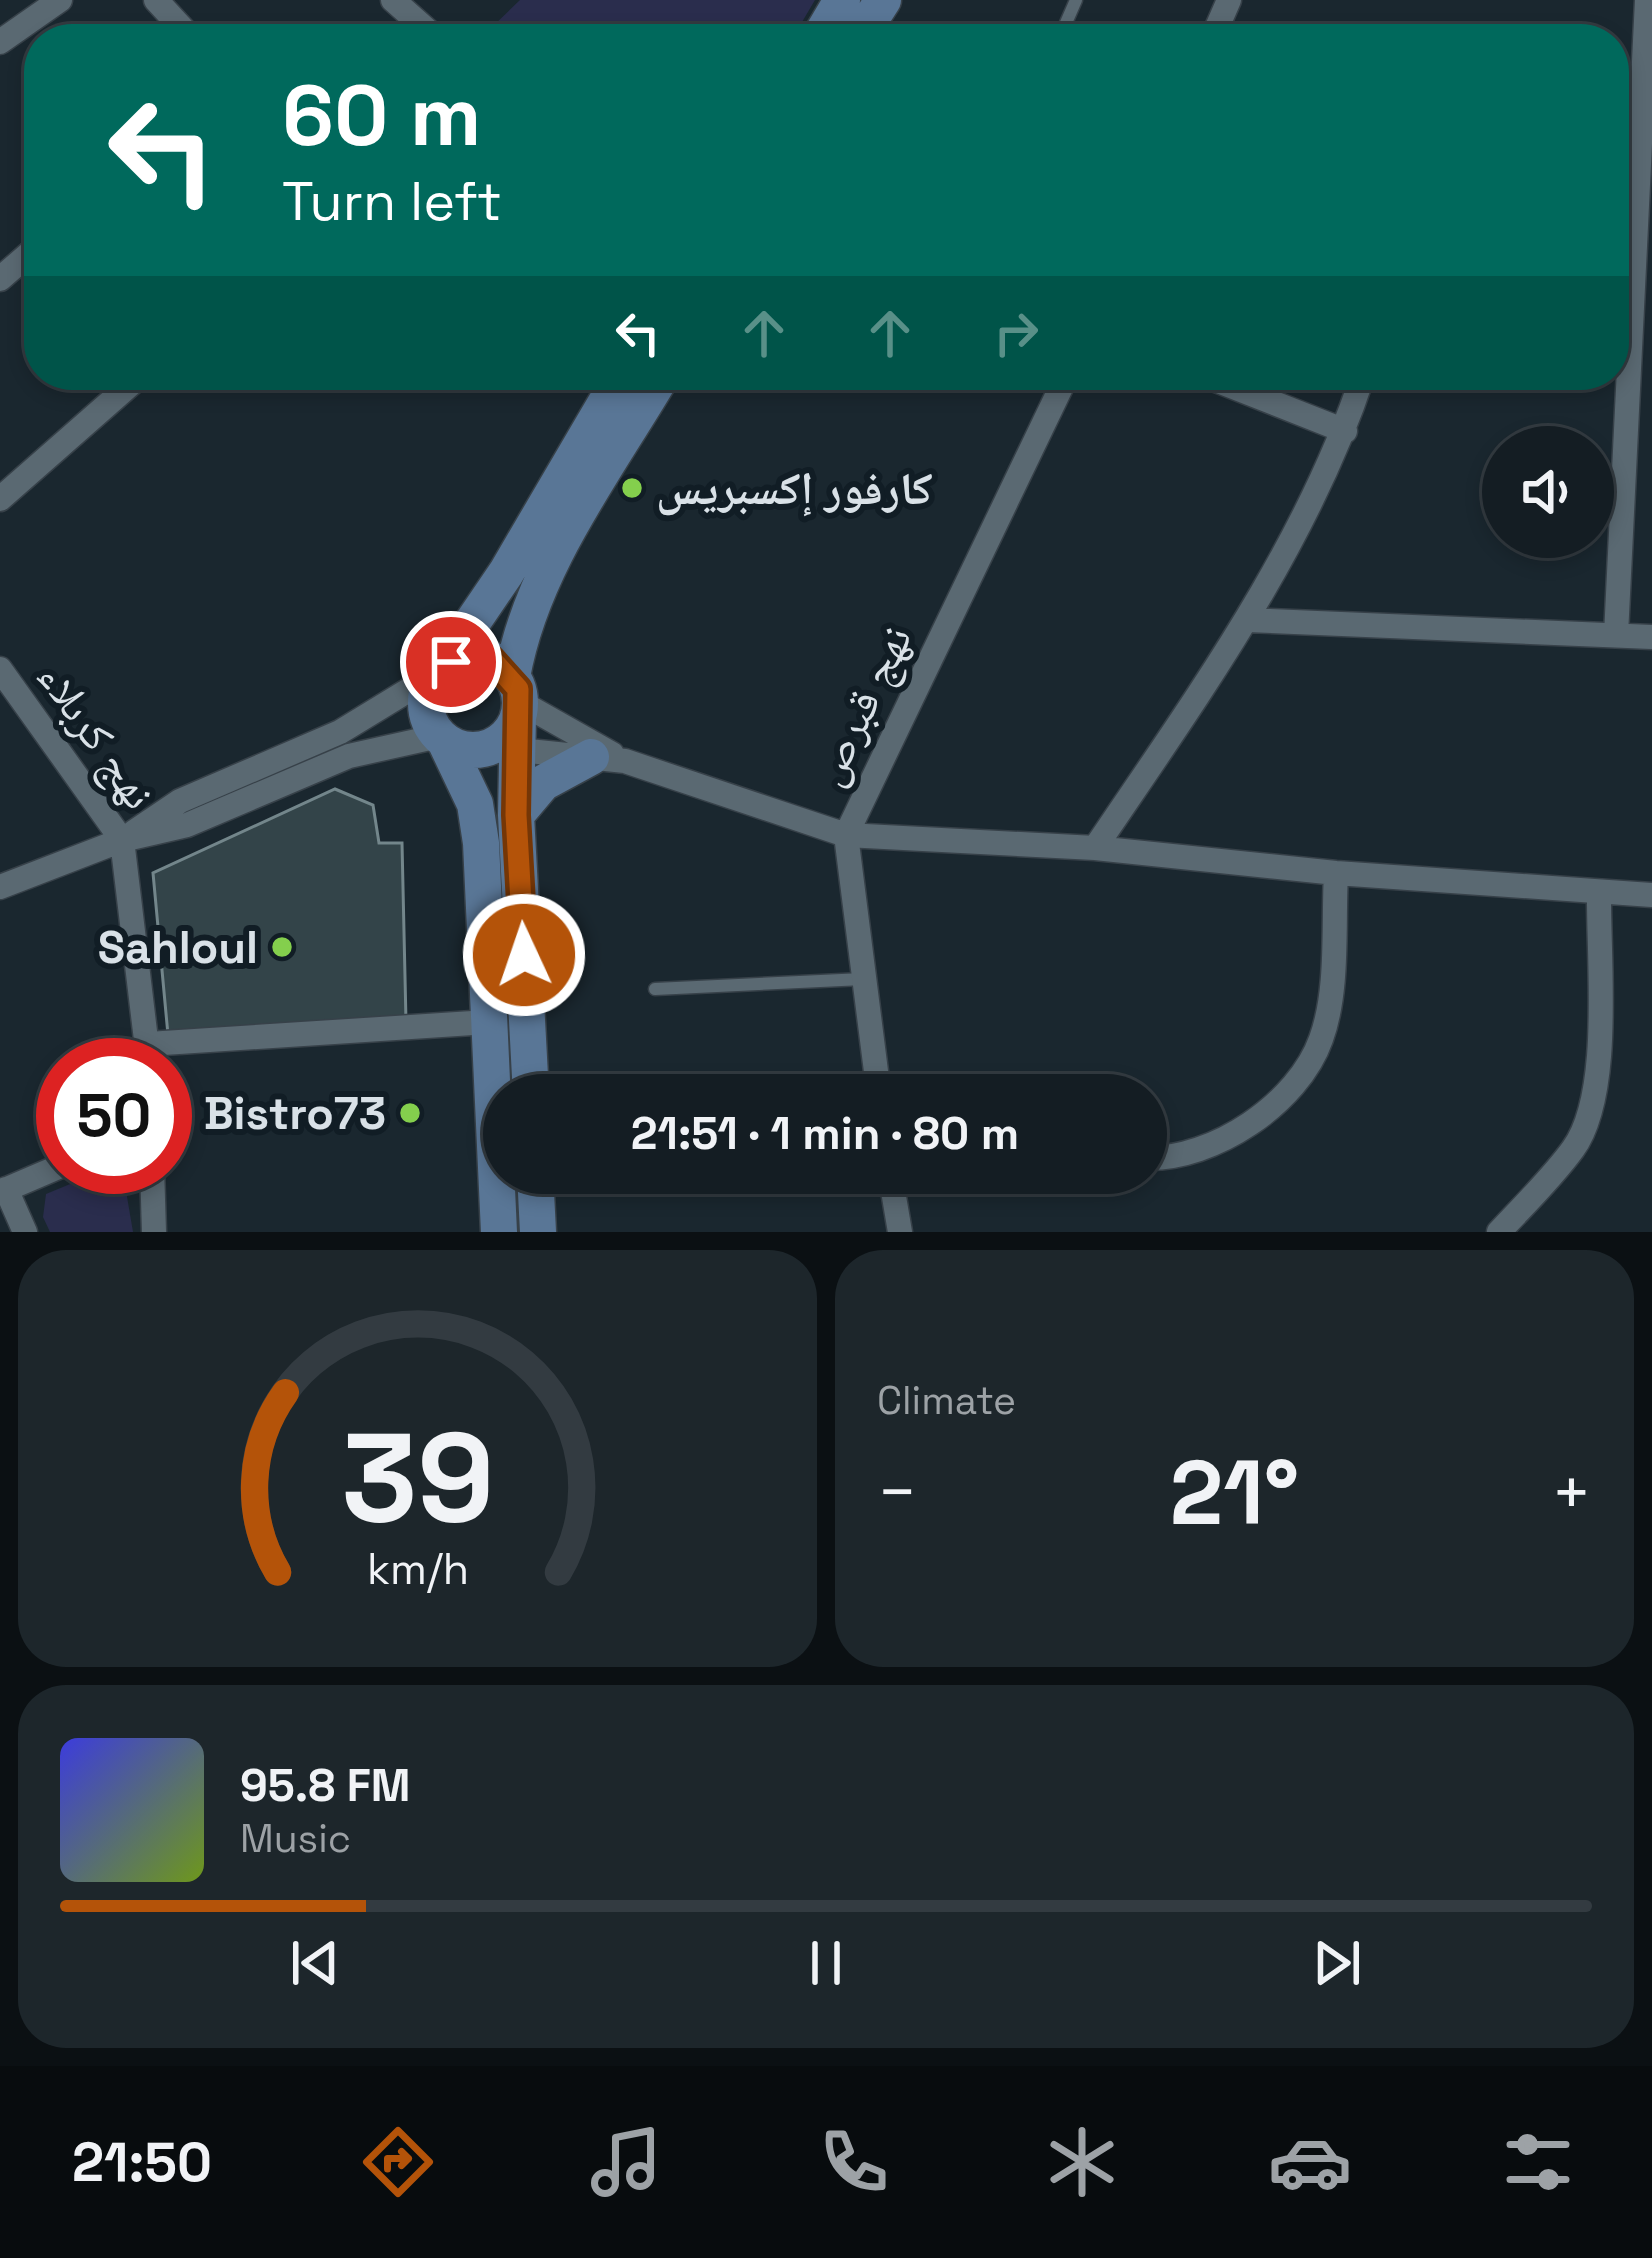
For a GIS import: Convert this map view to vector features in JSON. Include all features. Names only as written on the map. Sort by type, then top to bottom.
[{"type":"main road","points":[[499,1232],[482,843],[475,804],[426,713],[437,672],[506,573],[613,390]]},
{"type":"main road","points":[[530,1074],[511,718],[521,625],[653,390]]},
{"type":"main road","points":[[437,672],[478,656],[511,718]]},
{"type":"main road","points":[[442,739],[475,750],[511,718]]},
{"type":"main road","points":[[516,815],[542,783],[608,759]]},
{"type":"main road","points":[[536,1194],[538,1232]]},
{"type":"street","points":[[26,24],[60,0]]},
{"type":"street","points":[[156,0],[178,24]]},
{"type":"street","points":[[393,0],[419,24]]},
{"type":"street","points":[[1629,180],[1648,0]]},
{"type":"street","points":[[0,279],[24,258]]},
{"type":"street","points":[[0,499],[124,390]]},
{"type":"street","name":"نهج قبرص","points":[[876,1074],[846,835],[1060,390]]},
{"type":"street","points":[[1242,390],[1345,430]]},
{"type":"street","points":[[1095,848],[1247,620],[1345,430],[1358,390]]},
{"type":"street","points":[[1616,634],[1621,390]]},
{"type":"street","points":[[1247,620],[1652,637]]},
{"type":"street","name":"نهج كربلاء","points":[[0,669],[122,840],[146,1038]]},
{"type":"street","points":[[122,840],[180,802],[340,732],[437,672]]},
{"type":"street","points":[[511,718],[608,759],[846,835],[1095,848],[1336,873],[1652,895]]},
{"type":"street","points":[[511,718],[608,759]]},
{"type":"street","points":[[0,887],[122,840],[188,825],[350,756],[442,739]]},
{"type":"street","points":[[1167,1159],[1215,1145],[1247,1125],[1302,1075],[1327,1018],[1336,873]]},
{"type":"street","points":[[1499,1232],[1575,1147],[1589,1119],[1595,1081],[1599,892]]},
{"type":"street","points":[[192,1050],[488,1022]]},
{"type":"street","points":[[25,1232],[3,1191],[36,1177]]},
{"type":"street","points":[[153,1194],[154,1232]]},
{"type":"street","points":[[894,1194],[900,1232]]},
{"type":"lane","points":[[655,988],[865,979]]},
{"type":"shaded area","points":[[520,0],[815,0],[801,24],[495,24]]},
{"type":"shaded area","points":[[46,1194],[127,1194],[133,1232],[50,1232],[43,1217]]},
{"type":"building","name":"Sahloul","points":[[335,789],[373,805],[379,843],[402,843],[406,1021],[168,1035],[153,873]]},
{"type":"place","name":"كارفور إكسبريس","points":[[632,488]]},
{"type":"place","name":"Sahloul","points":[[282,947]]},
{"type":"place","name":"Bistro73","points":[[410,1113]]},
{"type":"route","points":[[451,662],[464,657],[491,659],[518,689],[516,815],[524,955]]}]
